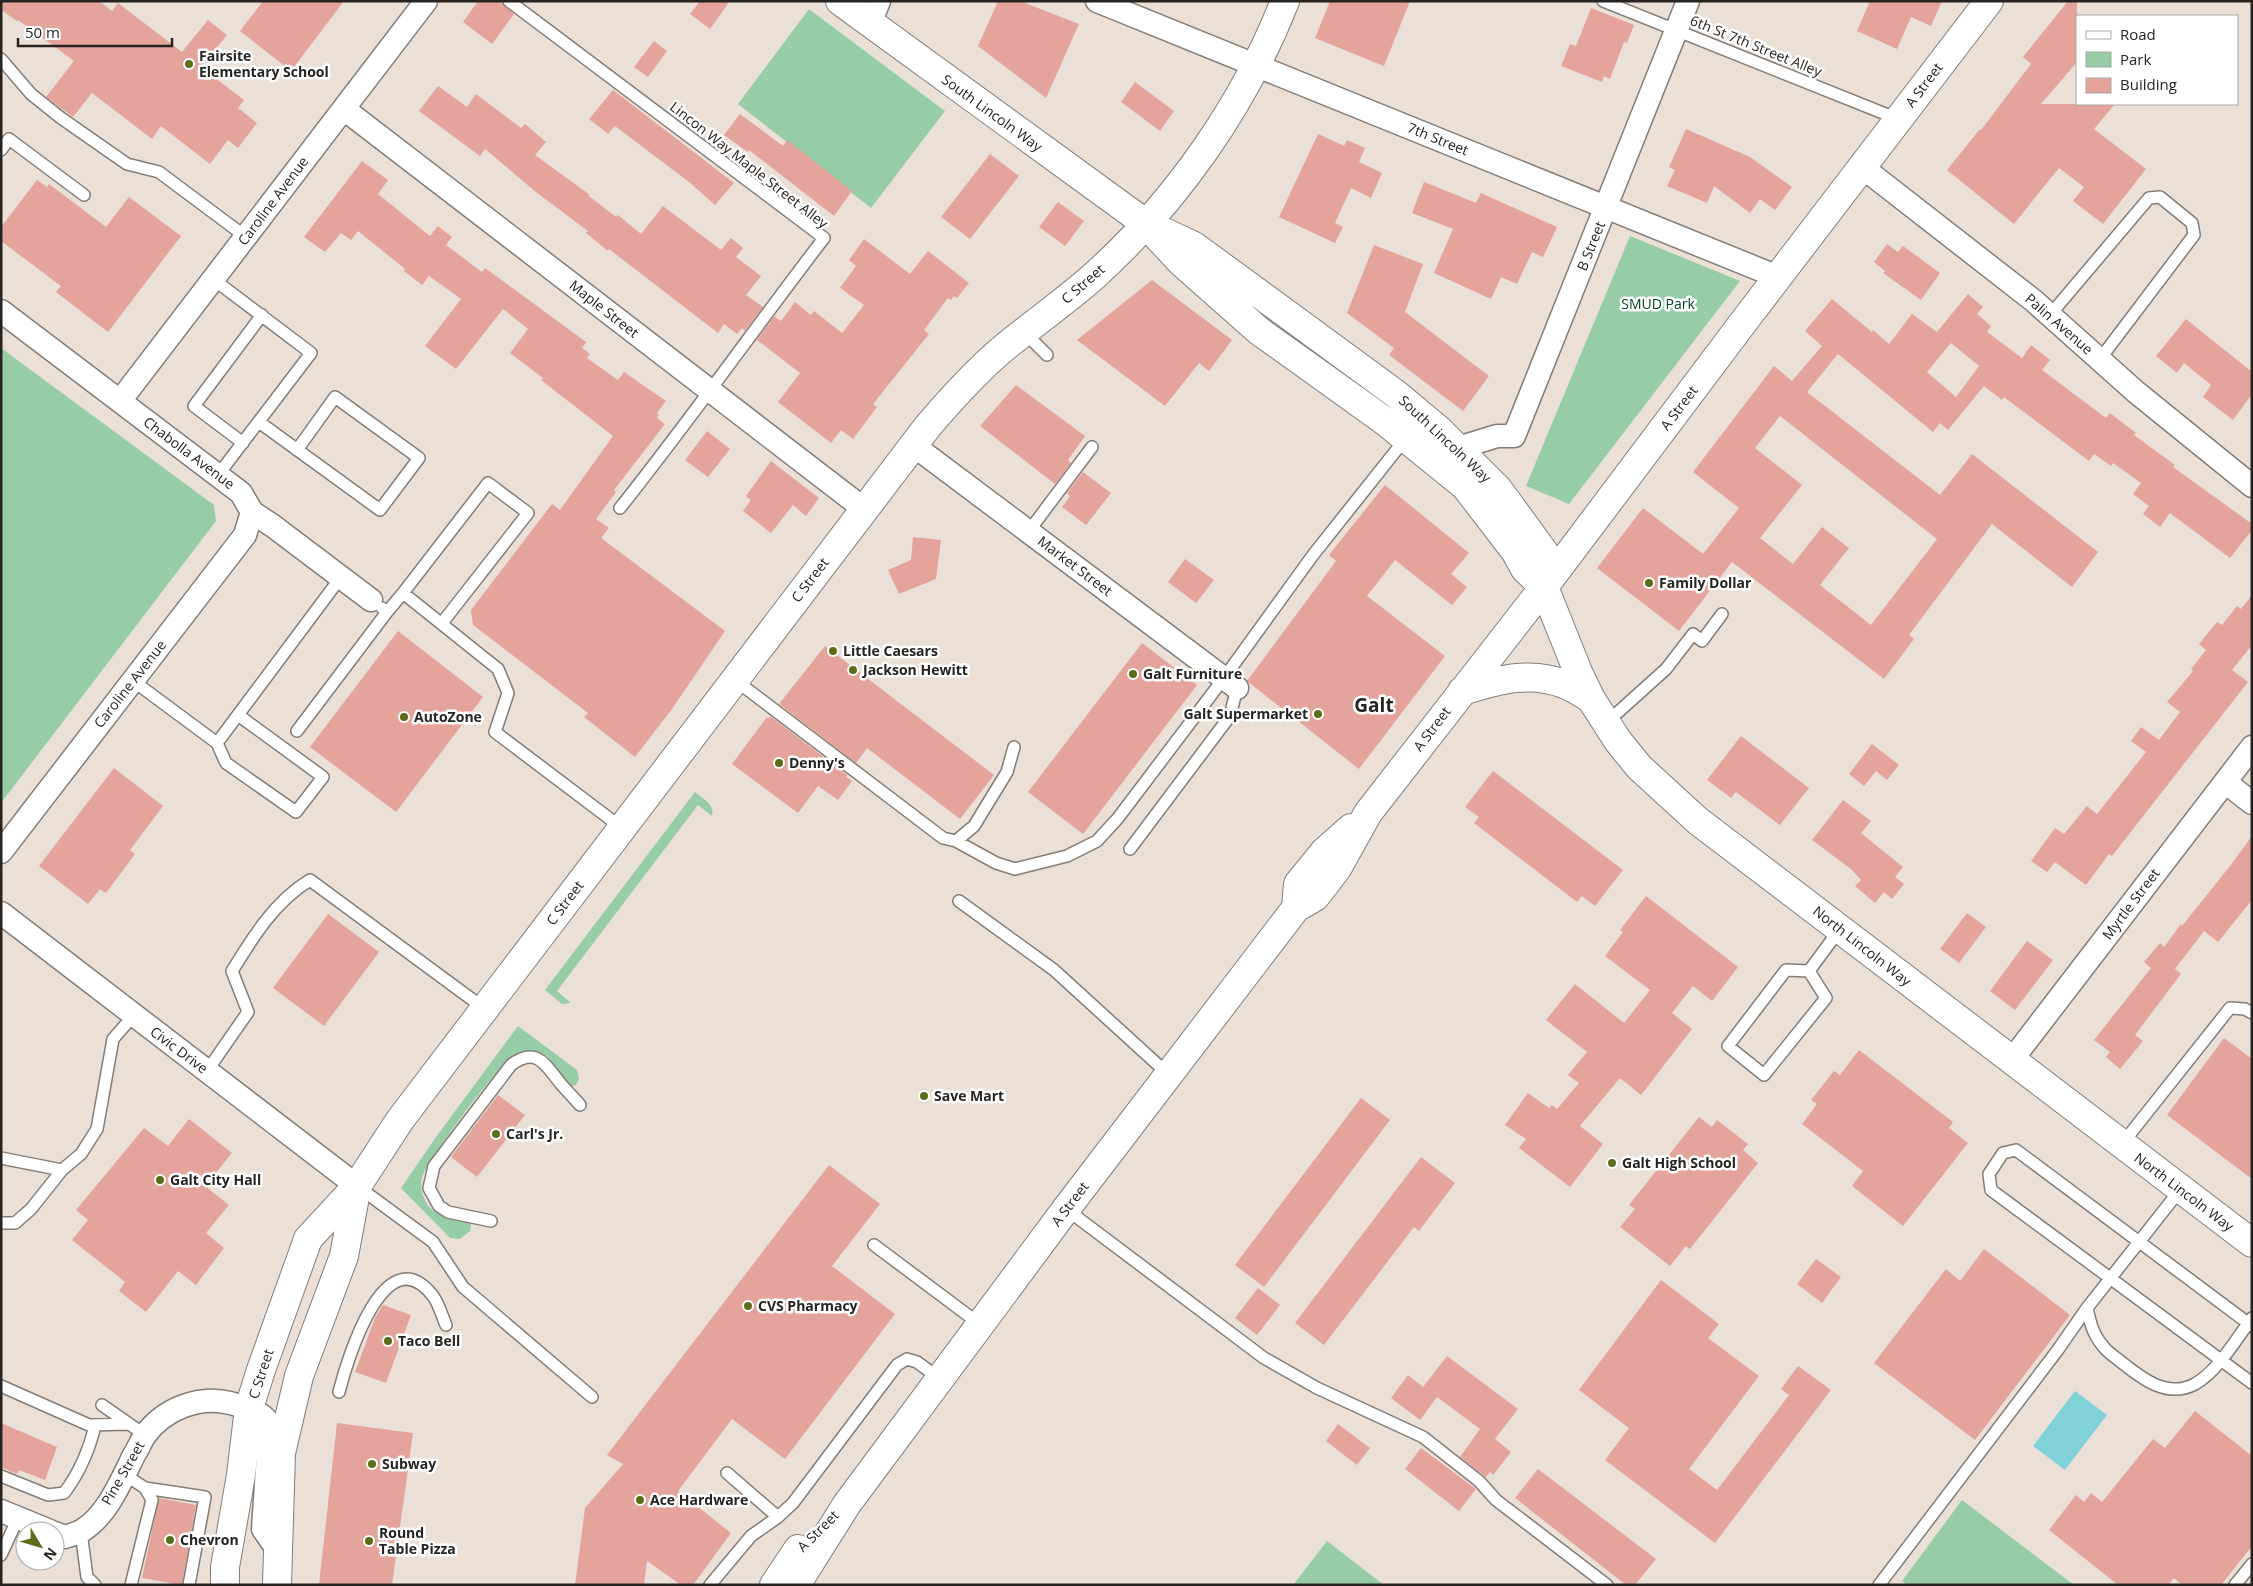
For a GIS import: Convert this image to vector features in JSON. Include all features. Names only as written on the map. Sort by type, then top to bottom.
[{"type":"main road","name":"South Lincoln Way","points":[[840,1],[875,13],[1145,223],[1255,337],[1406,438],[1465,486],[1515,551],[1525,569],[1544,588]]},
{"type":"main road","name":"C Street","points":[[225,1585],[225,1567],[241,1475],[249,1408],[308,1239],[357,1186],[400,1120],[864,509],[960,389],[1004,348],[1095,275],[1167,200],[1198,160],[1227,117],[1256,66],[1285,1]]},
{"type":"main road","name":"A Street","points":[[796,1585],[847,1504],[1066,1209],[1296,908],[1315,897],[1326,883],[1338,866],[1368,813],[1544,588],[1989,1]]},
{"type":"main road","name":"South Lincoln Way","points":[[1145,223],[1194,246],[1396,394],[1458,448],[1498,488],[1544,552],[1544,588]]},
{"type":"main road","name":"North Lincoln Way","points":[[1544,588],[1591,699],[1618,741],[1639,767],[1666,794],[1698,821],[2252,1243]]},
{"type":"main road","points":[[1462,691],[1511,677],[1524,676],[1564,683],[1591,699]]},
{"type":"main road","name":"C Street","points":[[276,1585],[281,1454],[299,1376],[344,1256],[357,1186]]},
{"type":"main road","name":"A Street","points":[[774,1585],[803,1542],[847,1504]]},
{"type":"main road","name":"A Street","points":[[816,1585],[830,1561],[847,1504]]},
{"type":"street","name":"Caroline Avenue","points":[[120,401],[426,1]]},
{"type":"street","name":"7th Street","points":[[1098,1],[1778,277]]},
{"type":"street","name":"B Street","points":[[1458,448],[1497,436],[1514,436],[1688,1]]},
{"type":"street","name":"Maple Street","points":[[344,109],[864,509]]},
{"type":"street","name":"Palin Avenue","points":[[1862,167],[2050,315],[2136,392],[2252,486]]},
{"type":"street","name":"Chabolla Avenue","points":[[1,312],[218,475],[241,493],[252,512],[379,606]]},
{"type":"street","name":"Market Street","points":[[914,445],[1230,683]]},
{"type":"street","name":"Caroline Avenue","points":[[1,852],[245,534],[252,512]]},
{"type":"street","name":"Myrtle Street","points":[[2012,1061],[2252,747]]},
{"type":"street","points":[[2225,782],[2252,803]]},
{"type":"street","name":"Civic Drive","points":[[1,913],[357,1186]]},
{"type":"street","name":"Pine Street","points":[[81,1532],[93,1522],[110,1500],[124,1474],[136,1429],[184,1405],[204,1401],[223,1402],[249,1408]]},
{"type":"street","points":[[249,1408],[260,1414],[270,1424],[263,1529],[276,1549]]},
{"type":"street","points":[[10,1514],[26,1521]]},
{"type":"street","points":[[65,1537],[81,1532]]},
{"type":"lane","name":"Lincon Way Maple Street Alley","points":[[509,1],[824,238],[709,390]]},
{"type":"lane","name":"6th St 7th Street Alley","points":[[1603,1],[1898,119]]},
{"type":"lane","points":[[1,58],[31,94],[62,118],[127,164],[159,172],[246,237]]},
{"type":"lane","points":[[1,150],[9,139],[84,195]]},
{"type":"lane","points":[[2050,315],[2149,198],[2160,197],[2192,223],[2194,235],[2100,359]]},
{"type":"lane","points":[[213,279],[311,353],[218,475]]},
{"type":"lane","points":[[243,443],[194,406],[262,315]]},
{"type":"lane","points":[[1024,332],[1047,355]]},
{"type":"lane","points":[[620,508],[687,423],[709,390]]},
{"type":"lane","points":[[259,422],[297,450],[380,510],[419,458],[335,397],[297,450]]},
{"type":"lane","points":[[734,680],[944,838],[956,841],[996,863],[1015,870],[1067,856],[1097,841],[1230,683],[1312,555],[1406,438]]},
{"type":"lane","points":[[1029,532],[1092,447]]},
{"type":"lane","points":[[297,730],[379,606],[403,593],[488,483],[528,513],[442,623]]},
{"type":"lane","points":[[217,743],[342,577]]},
{"type":"lane","points":[[403,593],[498,668],[508,693],[496,732],[622,828]]},
{"type":"lane","points":[[1606,723],[1666,669],[1693,634],[1702,641],[1722,614]]},
{"type":"lane","points":[[132,680],[217,743],[226,763],[296,812],[323,777],[238,715]]},
{"type":"lane","points":[[1130,849],[1230,716],[1230,683]]},
{"type":"lane","points":[[956,841],[974,826],[1007,772],[1014,747]]},
{"type":"lane","points":[[208,1072],[248,1012],[232,971],[259,928],[295,889],[310,880],[485,1009]]},
{"type":"lane","points":[[959,901],[1054,970],[1168,1074]]},
{"type":"lane","points":[[1809,971],[1840,929]]},
{"type":"lane","points":[[1786,970],[1809,971],[1826,998],[1764,1075],[1728,1046],[1786,970]]},
{"type":"lane","points":[[2122,1144],[2230,1008],[2244,1009],[2252,1013]]},
{"type":"lane","points":[[1,1223],[15,1223],[31,1210],[62,1170],[82,1154],[97,1129],[113,1039],[134,1015]]},
{"type":"lane","points":[[491,1221],[448,1212],[439,1206],[429,1188],[434,1166],[511,1065],[520,1058],[535,1056],[549,1066],[561,1085],[580,1105]]},
{"type":"lane","points":[[2087,1308],[2091,1327],[2103,1346],[2140,1377],[2164,1389],[2179,1389],[2194,1384],[2221,1359],[2251,1322],[2016,1150],[2003,1153],[1989,1174],[1991,1190],[2221,1359],[2252,1383]]},
{"type":"lane","points":[[1,1158],[62,1170]]},
{"type":"lane","points":[[357,1186],[433,1242],[463,1287],[592,1397]]},
{"type":"lane","points":[[1879,1585],[2057,1351],[2087,1308],[2180,1190]]},
{"type":"lane","points":[[1066,1209],[1264,1358],[1317,1388],[1423,1436],[1479,1481],[1496,1500],[1607,1585]]},
{"type":"lane","points":[[874,1245],[981,1325]]},
{"type":"lane","points":[[339,1392],[347,1360],[371,1308],[386,1287],[393,1282],[409,1280],[422,1287],[434,1297],[446,1325]]},
{"type":"lane","points":[[710,1585],[751,1536],[778,1517],[793,1503],[897,1365],[907,1359],[917,1362],[940,1379]]},
{"type":"lane","points":[[1,1386],[89,1425],[136,1429]]},
{"type":"lane","points":[[102,1405],[136,1429]]},
{"type":"lane","points":[[1,1476],[48,1495],[64,1493],[92,1439],[95,1425]]},
{"type":"lane","points":[[726,1473],[778,1517]]},
{"type":"lane","points":[[124,1474],[145,1488],[205,1497],[189,1585]]},
{"type":"lane","points":[[131,1585],[152,1500],[145,1488]]},
{"type":"lane","points":[[1,1555],[10,1514]]},
{"type":"lane","points":[[81,1532],[87,1577],[95,1585]]},
{"type":"lane","points":[[2235,1585],[2252,1564]]},
{"type":"green space","points":[[809,9],[945,111],[871,208],[738,104]]},
{"type":"green space","name":"SMUD Park","points":[[1630,236],[1740,281],[1569,504],[1526,486]]},
{"type":"green space","points":[[1,348],[214,505],[216,521],[1,803]]},
{"type":"green space","points":[[695,792],[710,805],[712,816],[698,805],[557,991],[571,1003],[562,1004],[545,990]]},
{"type":"green space","points":[[518,1026],[577,1070],[579,1078],[576,1085],[570,1086],[546,1056],[533,1051],[525,1051],[515,1055],[504,1064],[479,1094],[428,1165],[421,1181],[424,1198],[433,1211],[465,1220],[471,1224],[470,1231],[460,1239],[450,1238],[401,1188]]},
{"type":"green space","points":[[1962,1500],[2074,1585],[1907,1585],[1902,1581]]},
{"type":"green space","points":[[1327,1541],[1384,1585],[1293,1585]]},
{"type":"water","points":[[2075,1391],[2107,1415],[2065,1470],[2033,1446]]},
{"type":"building","points":[[1,1],[99,1],[112,11],[118,3],[182,52],[208,20],[227,35],[201,67],[244,100],[238,108],[257,123],[238,148],[228,140],[210,164],[161,126],[152,139],[92,93],[73,117],[46,97],[74,61],[18,20],[1,10]]},
{"type":"building","points":[[263,1],[344,1],[291,71],[240,31]]},
{"type":"building","points":[[478,1],[499,1],[514,14],[492,44],[463,22]]},
{"type":"building","points":[[700,1],[730,1],[710,29],[690,14]]},
{"type":"building","points":[[998,1],[1020,1],[1079,24],[1046,98],[978,46]]},
{"type":"building","points":[[1330,1],[1410,1],[1384,66],[1315,38]]},
{"type":"building","points":[[1870,1],[1942,1],[1931,26],[1911,17],[1897,49],[1857,31]]},
{"type":"building","points":[[2068,1],[2077,1],[2076,63],[2041,104],[2114,105],[2094,129],[2146,169],[2103,224],[2073,201],[2084,187],[2059,168],[2014,224],[1947,170],[1981,130],[2031,64],[2023,57]]},
{"type":"building","points":[[1591,8],[1634,25],[1627,43],[1624,42],[1610,79],[1604,76],[1602,82],[1561,66],[1570,44],[1576,46]]},
{"type":"building","points":[[654,41],[667,51],[648,77],[634,67]]},
{"type":"building","points":[[1135,82],[1174,111],[1160,131],[1121,102]]},
{"type":"building","points":[[438,86],[467,107],[476,94],[521,128],[525,124],[546,142],[535,155],[641,234],[663,206],[721,250],[731,238],[743,248],[736,257],[761,276],[746,295],[763,307],[745,331],[742,328],[737,334],[724,324],[718,333],[609,249],[608,251],[586,233],[588,231],[536,192],[485,149],[480,156],[419,111]]},
{"type":"building","points":[[613,90],[734,183],[715,205],[689,182],[615,126],[608,134],[589,119]]},
{"type":"building","points":[[740,114],[783,146],[787,140],[852,191],[834,216],[749,150],[748,152],[724,135]]},
{"type":"building","points":[[1686,129],[1750,157],[1792,187],[1775,210],[1760,199],[1750,213],[1714,186],[1707,203],[1667,186],[1675,170],[1669,167]]},
{"type":"building","points":[[1318,134],[1344,146],[1347,140],[1365,148],[1359,162],[1382,173],[1371,198],[1351,188],[1335,223],[1343,227],[1335,243],[1279,217]]},
{"type":"building","points":[[990,154],[1019,176],[970,239],[941,217]]},
{"type":"building","points":[[362,161],[388,180],[378,194],[430,236],[438,226],[452,237],[446,245],[482,272],[485,268],[586,342],[582,348],[590,354],[587,358],[618,380],[624,372],[666,401],[657,413],[659,415],[657,418],[665,424],[614,490],[616,492],[596,519],[609,528],[601,538],[725,631],[672,709],[635,757],[584,717],[588,713],[473,625],[471,610],[552,504],[560,510],[613,436],[541,380],[543,378],[510,353],[528,329],[503,309],[456,369],[425,346],[461,299],[429,276],[422,285],[358,231],[351,240],[341,233],[325,252],[304,237]]},
{"type":"building","points":[[37,180],[47,187],[49,184],[106,227],[129,197],[181,236],[108,332],[56,292],[61,286],[1,241],[1,227]]},
{"type":"building","points":[[1424,182],[1476,203],[1481,193],[1557,227],[1543,257],[1532,252],[1517,284],[1501,277],[1491,299],[1434,273],[1453,229],[1412,213]]},
{"type":"building","points":[[1058,202],[1084,221],[1065,246],[1039,227]]},
{"type":"building","points":[[864,239],[910,274],[928,251],[969,283],[957,298],[954,296],[951,300],[948,298],[924,330],[929,334],[873,404],[877,407],[853,439],[841,430],[831,443],[778,402],[800,373],[757,340],[774,316],[781,321],[795,302],[811,315],[814,311],[842,333],[864,305],[840,288],[856,266],[849,260]]},
{"type":"building","points":[[1887,244],[1898,252],[1903,246],[1940,273],[1921,300],[1883,273],[1885,271],[1874,262]]},
{"type":"building","points":[[1374,245],[1423,264],[1405,312],[1489,376],[1463,411],[1389,355],[1394,348],[1347,313]]},
{"type":"building","points":[[1152,280],[1232,340],[1209,371],[1199,363],[1165,406],[1077,340]]},
{"type":"building","points":[[1968,294],[1983,307],[1977,314],[1991,326],[1987,332],[2022,358],[2031,345],[2050,360],[2042,370],[2106,418],[2110,413],[2136,433],[2134,435],[2175,465],[2173,467],[2252,524],[2252,530],[2230,558],[2170,513],[2160,527],[2143,514],[2149,506],[2133,494],[2141,483],[2113,463],[2111,466],[2094,454],[2089,461],[2004,397],[2002,400],[1984,386],[1948,430],[1940,423],[1933,432],[1838,354],[1807,392],[1940,495],[1972,454],[2098,552],[2072,587],[1992,524],[1909,635],[1914,639],[1884,679],[1732,562],[1679,631],[1597,568],[1643,508],[1703,554],[1739,508],[1693,472],[1774,366],[1792,381],[1822,346],[1805,331],[1832,299],[1889,344],[1912,314],[1937,332]],"holes":[[[1951,343],[1979,366],[1956,397],[1927,372]],[[1780,416],[1937,539],[1871,625],[1820,585],[1849,548],[1822,527],[1793,564],[1760,538],[1802,485],[1755,448]]]},
{"type":"building","points":[[2186,319],[2252,372],[2252,394],[2233,420],[2203,397],[2211,385],[2184,363],[2177,373],[2156,356]]},
{"type":"building","points":[[1016,385],[1085,436],[1068,460],[1071,463],[1055,484],[980,426]]},
{"type":"building","points":[[707,431],[730,449],[708,477],[685,460]]},
{"type":"building","points":[[771,461],[819,498],[806,516],[793,505],[771,533],[743,511],[751,500],[746,496]]},
{"type":"building","points":[[1083,472],[1111,493],[1086,525],[1062,507],[1070,496],[1067,493]]},
{"type":"building","points":[[1385,485],[1469,553],[1451,574],[1467,587],[1452,605],[1395,560],[1367,596],[1445,656],[1359,769],[1247,681],[1336,561],[1329,555]]},
{"type":"building","points":[[913,537],[941,540],[936,579],[899,594],[888,570],[911,560]]},
{"type":"building","points":[[1185,559],[1214,580],[1196,603],[1168,582]]},
{"type":"building","points":[[2252,595],[2252,645],[2232,670],[2248,682],[2112,856],[2109,854],[2086,885],[2055,862],[2047,872],[2031,861],[2055,828],[2064,834],[2087,806],[2097,814],[2146,752],[2131,741],[2141,727],[2159,740],[2180,712],[2167,702],[2193,671],[2191,669],[2206,650],[2199,644],[2217,622],[2222,625],[2237,606],[2241,609]]},
{"type":"building","points":[[398,631],[483,697],[396,812],[310,747]]},
{"type":"building","points":[[1142,643],[1197,685],[1083,834],[1028,792]]},
{"type":"building","points":[[825,646],[994,775],[960,819],[867,748],[856,763],[779,704]]},
{"type":"building","points":[[770,716],[847,775],[846,777],[852,781],[838,800],[818,786],[798,813],[732,764],[767,717],[768,719]]},
{"type":"building","points":[[1741,736],[1809,788],[1780,825],[1736,792],[1731,798],[1707,780]]},
{"type":"building","points":[[1872,744],[1899,765],[1887,780],[1876,771],[1864,786],[1849,774]]},
{"type":"building","points":[[114,768],[163,806],[130,850],[135,854],[106,893],[100,889],[88,904],[39,866]]},
{"type":"building","points":[[1493,771],[1623,870],[1595,906],[1582,896],[1577,902],[1474,823],[1479,817],[1465,807]]},
{"type":"building","points":[[1843,800],[1871,821],[1861,833],[1903,867],[1895,877],[1904,884],[1892,899],[1884,892],[1875,903],[1855,886],[1861,880],[1851,869],[1812,840]]},
{"type":"building","points":[[2252,836],[2252,900],[2218,942],[2204,931],[2175,969],[2181,974],[2135,1035],[2143,1041],[2120,1069],[2106,1057],[2110,1052],[2094,1040],[2151,968],[2144,962],[2160,943],[2164,947],[2181,924],[2182,926]]},
{"type":"building","points":[[1646,896],[1738,967],[1712,1001],[1693,986],[1672,1013],[1692,1029],[1641,1095],[1620,1078],[1580,1126],[1603,1144],[1570,1187],[1519,1148],[1526,1139],[1505,1125],[1528,1093],[1549,1108],[1552,1105],[1557,1109],[1579,1083],[1568,1075],[1587,1052],[1546,1020],[1575,984],[1624,1023],[1650,990],[1605,956],[1623,932],[1620,930]]},
{"type":"building","points":[[1967,913],[1986,927],[1959,963],[1940,949]]},
{"type":"building","points":[[328,914],[379,952],[324,1026],[273,988]]},
{"type":"building","points":[[2027,941],[2053,960],[2015,1010],[1990,991]]},
{"type":"building","points":[[2224,1038],[2252,1059],[2252,1179],[2167,1115]]},
{"type":"building","points":[[1859,1050],[1953,1122],[1949,1128],[1968,1143],[1903,1226],[1852,1186],[1863,1171],[1802,1124],[1817,1104],[1811,1100],[1834,1071],[1840,1075]]},
{"type":"building","points":[[498,1095],[525,1115],[477,1177],[451,1157]]},
{"type":"building","points":[[1361,1098],[1390,1120],[1264,1287],[1235,1265]]},
{"type":"building","points":[[1699,1117],[1712,1127],[1717,1120],[1748,1144],[1743,1150],[1758,1163],[1690,1249],[1686,1246],[1670,1266],[1620,1227],[1635,1209],[1629,1205]]},
{"type":"building","points":[[189,1119],[232,1153],[205,1186],[229,1205],[206,1233],[224,1248],[196,1285],[178,1271],[146,1312],[119,1291],[125,1282],[72,1240],[88,1220],[76,1210],[144,1128],[168,1146]]},
{"type":"building","points":[[1421,1157],[1455,1183],[1419,1231],[1414,1227],[1324,1345],[1295,1323]]},
{"type":"building","points":[[829,1165],[880,1204],[832,1266],[895,1314],[785,1459],[732,1419],[678,1491],[731,1533],[693,1585],[681,1585],[647,1561],[644,1585],[575,1585],[585,1508],[623,1464],[607,1455]]},
{"type":"building","points":[[1984,1249],[2070,1315],[1975,1440],[1874,1363],[1946,1269],[1960,1281]]},
{"type":"building","points":[[1816,1259],[1841,1277],[1822,1303],[1797,1284]]},
{"type":"building","points":[[1661,1280],[1719,1324],[1708,1338],[1759,1376],[1689,1469],[1717,1490],[1789,1395],[1781,1389],[1798,1366],[1831,1390],[1715,1543],[1605,1460],[1629,1428],[1579,1390]]},
{"type":"building","points":[[1258,1288],[1280,1305],[1257,1335],[1235,1318]]},
{"type":"building","points":[[383,1305],[411,1315],[386,1383],[355,1372],[375,1318]]},
{"type":"building","points":[[1447,1356],[1518,1409],[1495,1439],[1511,1452],[1493,1475],[1490,1472],[1486,1477],[1460,1457],[1480,1429],[1437,1397],[1420,1420],[1391,1398],[1408,1375],[1423,1387]]},
{"type":"building","points":[[2195,1411],[2252,1456],[2252,1546],[2221,1585],[2182,1585],[2174,1578],[2168,1585],[2118,1585],[2049,1530],[2076,1495],[2084,1502],[2091,1493],[2102,1502],[2153,1439],[2165,1448]]},
{"type":"building","points":[[1,1423],[57,1447],[45,1480],[19,1470],[17,1474],[1,1467]]},
{"type":"building","points":[[337,1423],[413,1433],[392,1585],[319,1585]]},
{"type":"building","points":[[1338,1424],[1370,1448],[1357,1465],[1326,1441]]},
{"type":"building","points":[[1421,1448],[1476,1489],[1459,1511],[1405,1469]]},
{"type":"building","points":[[1538,1469],[1656,1559],[1635,1585],[1626,1585],[1515,1498]]},
{"type":"building","points":[[159,1498],[196,1505],[182,1585],[142,1578]]},
{"type":"place","name":"Fairsite Elementary School","points":[[189,64]]},
{"type":"place","name":"Family Dollar","points":[[1649,583]]},
{"type":"place","name":"Little Caesars","points":[[833,651]]},
{"type":"place","name":"Jackson Hewitt","points":[[853,670]]},
{"type":"place","name":"Galt Furniture","points":[[1133,674]]},
{"type":"place","name":"Galt Supermarket","points":[[1318,714]]},
{"type":"place","name":"AutoZone","points":[[404,717]]},
{"type":"place","name":"Denny's","points":[[779,763]]},
{"type":"place","name":"Save Mart","points":[[924,1096]]},
{"type":"place","name":"Carl's Jr.","points":[[496,1134]]},
{"type":"place","name":"Galt High School","points":[[1612,1163]]},
{"type":"place","name":"Galt City Hall","points":[[160,1180]]},
{"type":"place","name":"CVS Pharmacy","points":[[748,1306]]},
{"type":"place","name":"Taco Bell","points":[[388,1341]]},
{"type":"place","name":"Subway","points":[[372,1464]]},
{"type":"place","name":"Ace Hardware","points":[[640,1500]]},
{"type":"place","name":"Chevron","points":[[170,1540]]},
{"type":"place","name":"Round Table Pizza","points":[[369,1541]]},
{"type":"district","name":"Galt","points":[[1374,705]]}]
